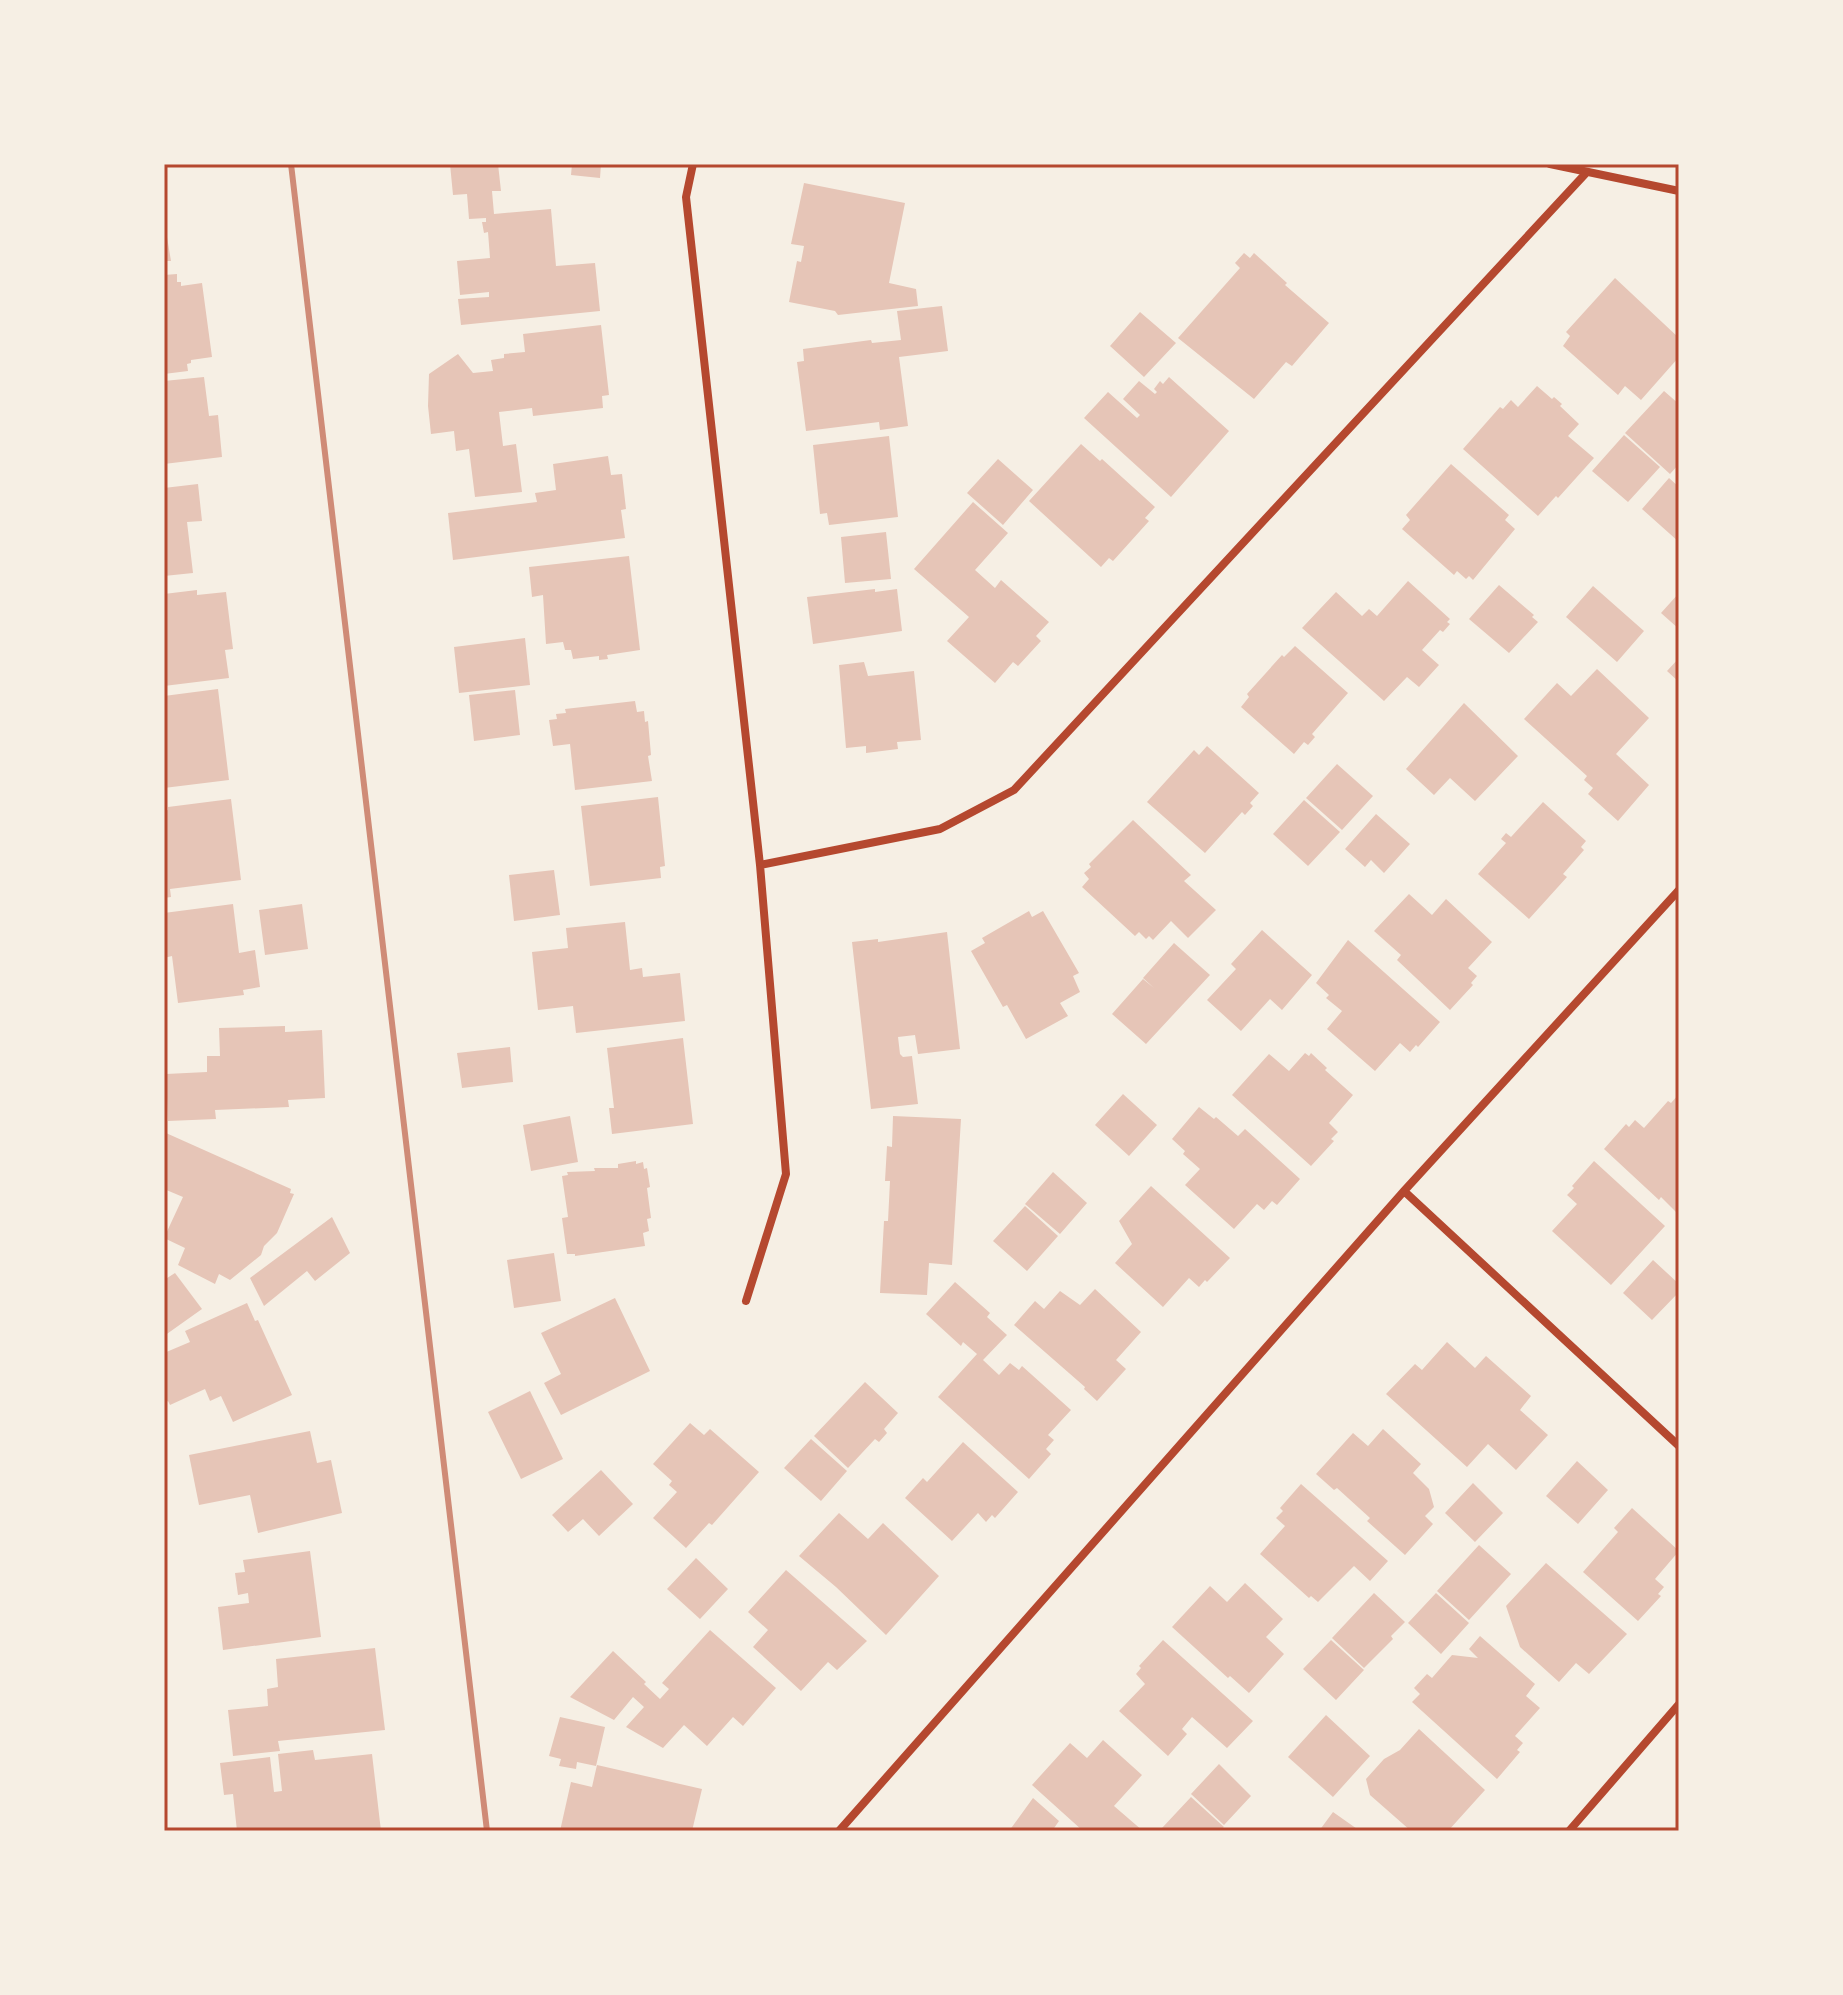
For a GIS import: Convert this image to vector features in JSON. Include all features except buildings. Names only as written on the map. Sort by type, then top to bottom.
[{"type":"street","points":[[693,164],[686,197],[760,865],[786,1174],[746,1301]]},
{"type":"street","points":[[1550,164],[1679,191]]},
{"type":"street","points":[[760,865],[940,829],[1014,790],[1587,172]]},
{"type":"street","points":[[839,1831],[1404,1191],[1679,890]]},
{"type":"street","points":[[1404,1191],[1679,1446]]},
{"type":"street","points":[[1569,1831],[1679,1704]]},
{"type":"railway","points":[[291,164],[487,1831]]}]
